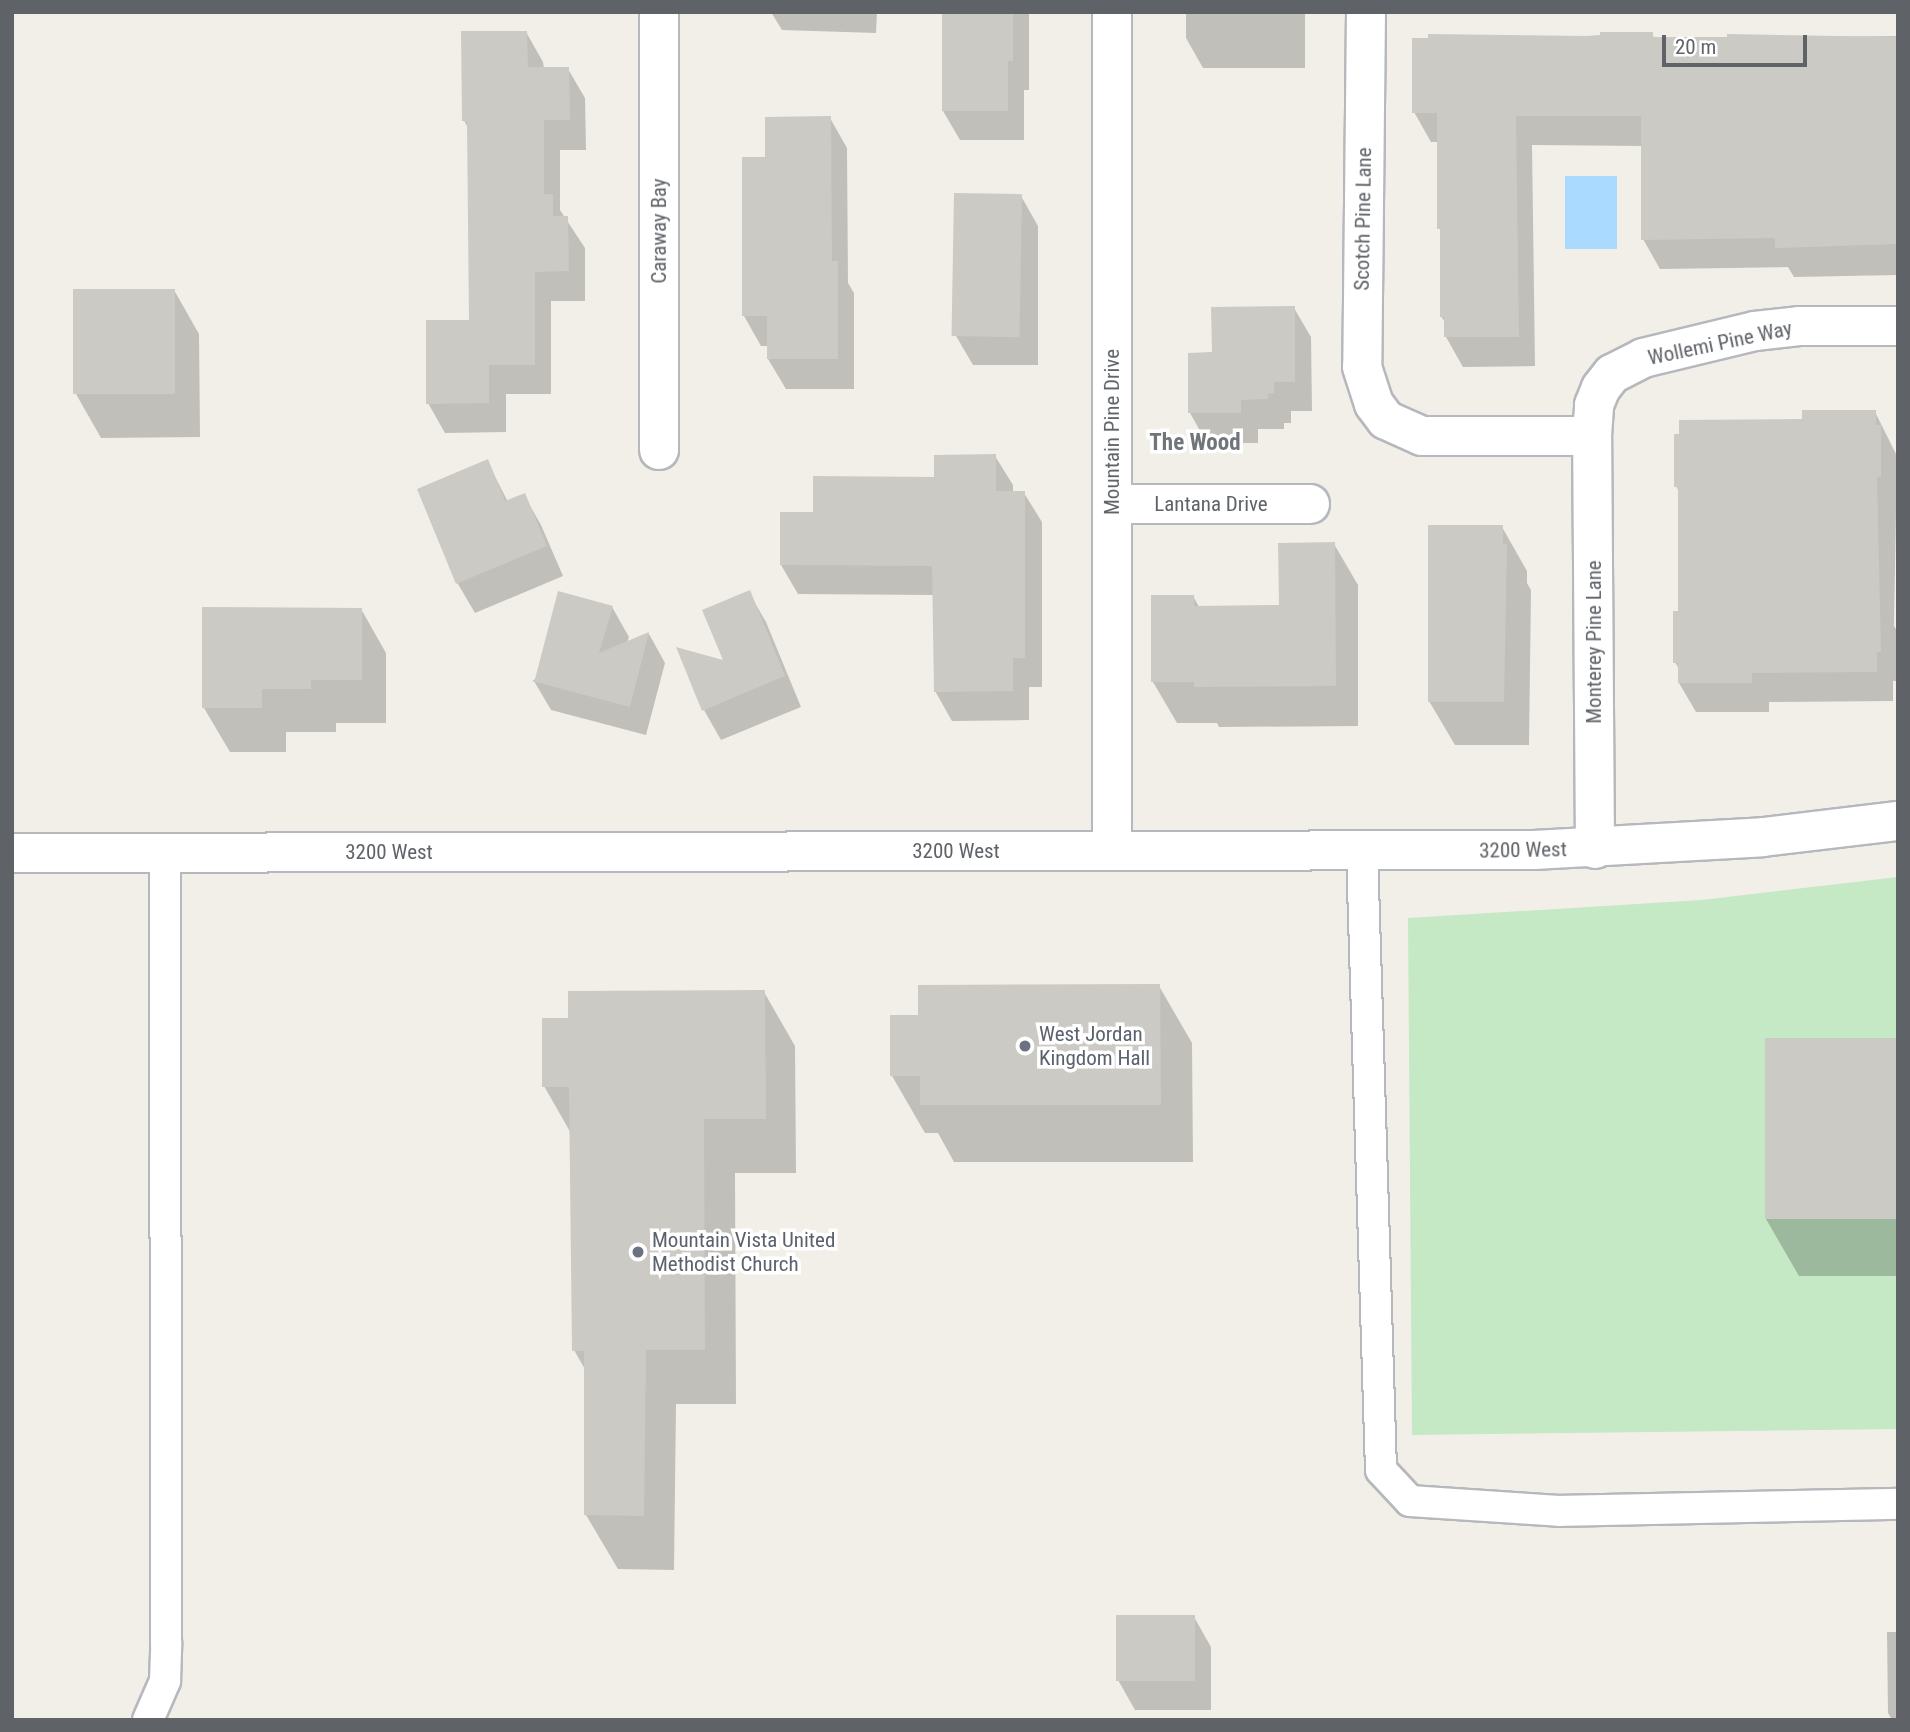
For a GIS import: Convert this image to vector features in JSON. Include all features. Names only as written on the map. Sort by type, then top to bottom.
[{"type":"street","name":"Caraway Bay","points":[[659,12],[659,450]]},
{"type":"street","name":"Mountain Pine Drive","points":[[1112,12],[1112,851]]},
{"type":"street","name":"Scotch Pine Lane","points":[[1366,12],[1362,367],[1366,387],[1386,420],[1422,436],[1592,436]]},
{"type":"street","name":"Wollemi Pine Way","points":[[1592,436],[1594,405],[1601,388],[1612,374],[1643,358],[1774,329],[1898,326]]},
{"type":"street","name":"Monterey Pine Lane","points":[[1592,436],[1595,849]]},
{"type":"street","name":"Lantana Drive","points":[[1112,504],[1310,504]]},
{"type":"street","name":"3200 West","points":[[12,853],[1362,852],[1595,849],[1763,837],[1898,821]]},
{"type":"lane","points":[[148,1720],[164,1681],[166,1643],[164,852]]},
{"type":"lane","points":[[1362,852],[1381,1470],[1410,1501],[1559,1511],[1898,1504]]},
{"type":"green space","points":[[1898,877],[1898,1429],[1412,1435],[1408,918],[1702,900]]},
{"type":"water","points":[[1565,176],[1617,176],[1617,249],[1565,249]]},
{"type":"building","points":[[942,12],[1013,12],[1013,61],[1008,61],[1008,111],[942,111]]},
{"type":"building","points":[[461,31],[527,31],[528,67],[569,67],[570,120],[544,120],[544,194],[553,194],[553,216],[568,216],[569,271],[535,272],[535,365],[489,365],[489,403],[426,404],[426,320],[469,320],[467,121],[462,121]]},
{"type":"building","points":[[1600,32],[1653,32],[1653,37],[1727,37],[1727,34],[1898,37],[1898,244],[1775,248],[1775,238],[1641,240],[1641,116],[1516,116],[1519,337],[1444,337],[1444,317],[1440,317],[1440,229],[1437,229],[1437,113],[1412,113],[1412,38],[1428,38],[1428,34],[1587,36],[1600,35]]},
{"type":"building","points":[[831,116],[832,261],[838,261],[838,359],[767,359],[767,316],[742,316],[742,157],[765,157],[765,117]]},
{"type":"building","points":[[954,193],[1022,194],[1019,337],[952,336]]},
{"type":"building","points":[[73,289],[175,289],[175,394],[73,394]]},
{"type":"building","points":[[1295,306],[1295,382],[1274,382],[1274,393],[1268,394],[1268,399],[1241,400],[1241,413],[1188,413],[1188,353],[1212,352],[1211,307]]},
{"type":"building","points":[[1802,410],[1876,410],[1876,425],[1881,425],[1881,477],[1877,477],[1881,652],[1877,652],[1877,672],[1752,673],[1752,683],[1678,683],[1678,663],[1673,663],[1673,611],[1678,611],[1678,487],[1674,487],[1674,434],[1679,434],[1679,420],[1802,419]]},
{"type":"building","points":[[996,454],[996,491],[1025,491],[1025,658],[1013,658],[1013,691],[934,692],[932,566],[780,565],[780,512],[813,512],[813,476],[934,477],[934,455]]},
{"type":"building","points":[[488,459],[505,501],[525,493],[547,546],[456,584],[417,489]]},
{"type":"building","points":[[1428,525],[1503,525],[1503,544],[1507,544],[1504,702],[1428,702]]},
{"type":"building","points":[[1335,542],[1336,686],[1194,687],[1194,682],[1151,682],[1151,595],[1194,595],[1194,606],[1279,605],[1278,543]]},
{"type":"building","points":[[750,590],[785,676],[702,711],[676,647],[723,660],[702,610]]},
{"type":"building","points":[[558,591],[613,606],[599,653],[649,632],[630,707],[532,681],[535,679]]},
{"type":"building","points":[[202,607],[362,608],[362,680],[311,680],[311,689],[262,689],[262,708],[202,708]]},
{"type":"building","name":"West Jordan Kingdom Hall","points":[[1160,984],[1161,1105],[920,1105],[920,1076],[890,1076],[890,1015],[918,1015],[918,985]]},
{"type":"building","name":"Mountain Vista United Methodist Church","points":[[765,990],[766,1119],[704,1119],[705,1350],[646,1350],[644,1516],[584,1515],[584,1351],[572,1351],[569,1087],[542,1087],[542,1018],[568,1018],[568,991]]},
{"type":"building","points":[[1765,1038],[1898,1038],[1898,1219],[1765,1219]]},
{"type":"building","points":[[1116,1615],[1195,1615],[1195,1681],[1116,1681]]},
{"type":"place","name":"West Jordan Kingdom Hall","points":[[1025,1046]]},
{"type":"place","name":"Mountain Vista United Methodist Church","points":[[638,1252]]},
{"type":"district","name":"The Wood","points":[[1195,443]]}]
